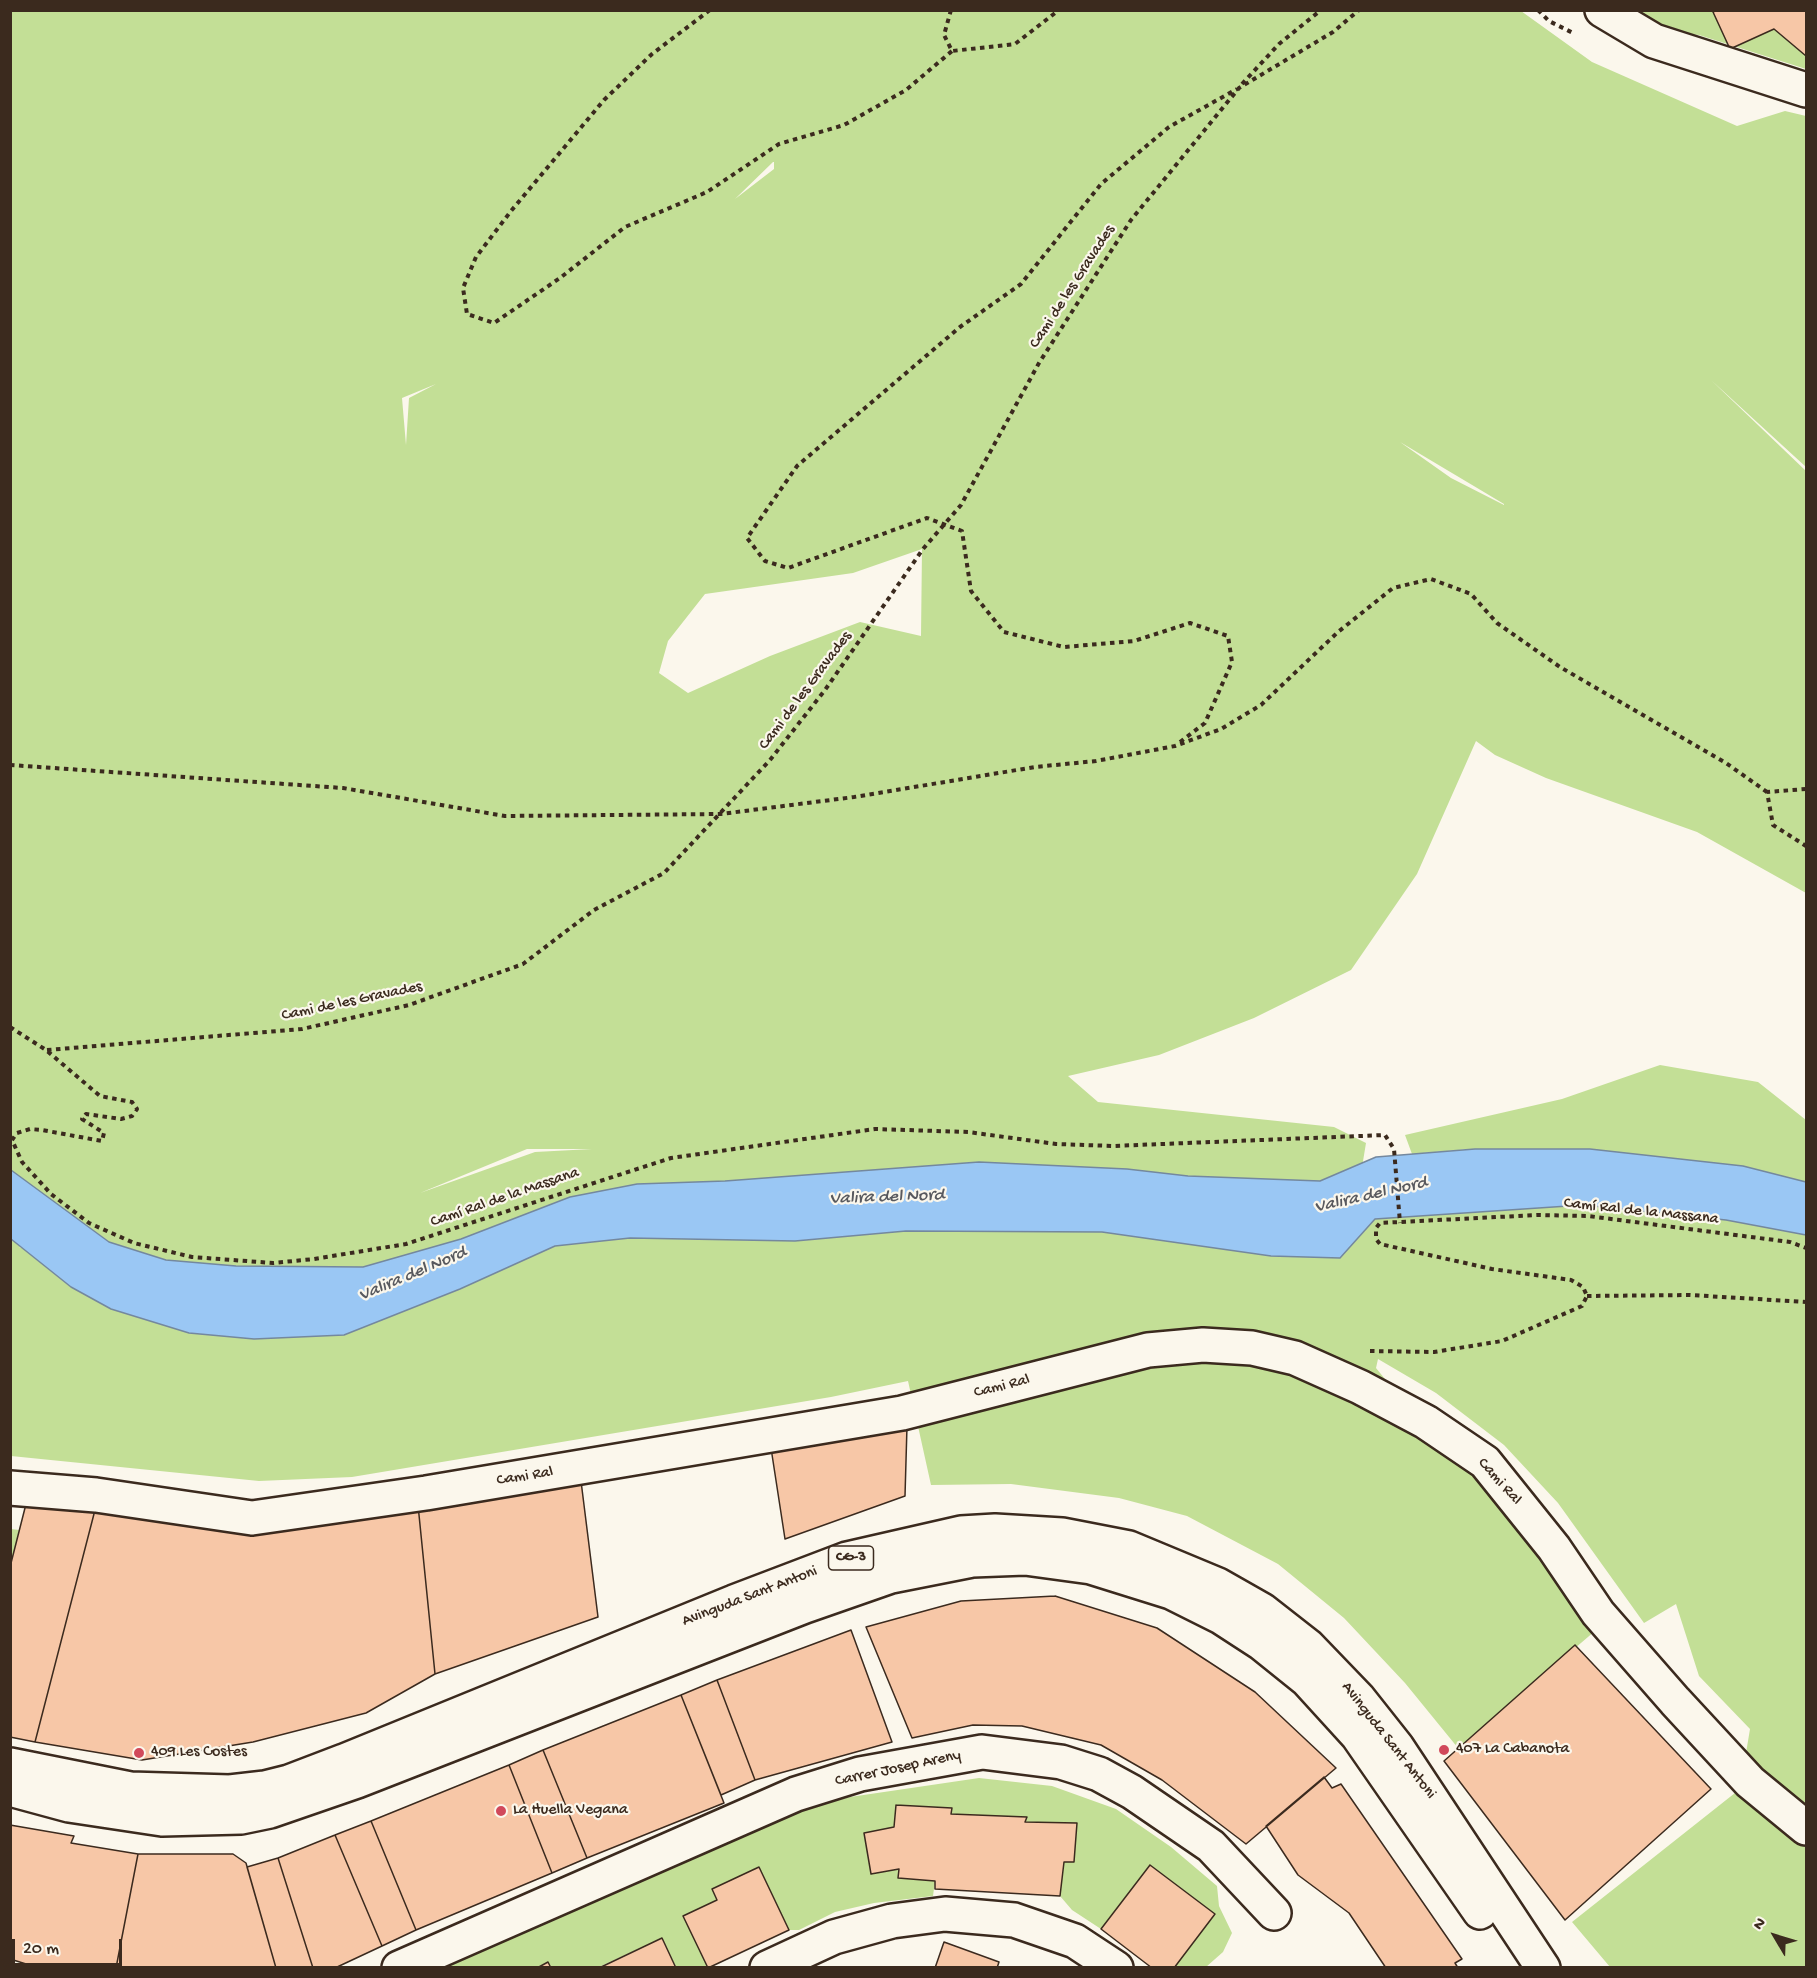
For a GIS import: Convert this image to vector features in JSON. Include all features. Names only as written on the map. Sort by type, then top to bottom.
[{"type":"main road","points":[[1602,10],[1654,41],[1806,90]]},
{"type":"main road","name":"Cami Ral","points":[[10,1488],[96,1495],[252,1518],[562,1471],[902,1413],[1148,1350],[1203,1345],[1252,1348],[1294,1358],[1360,1388],[1426,1422],[1485,1462],[1554,1548],[1598,1613],[1675,1701],[1750,1782],[1806,1828]]},
{"type":"main road","name":"Avinguda Sant Antoni","points":[[10,1765],[130,1790],[230,1792],[265,1788],[289,1782],[344,1761],[734,1602],[847,1559],[961,1533],[995,1531],[1062,1535],[1130,1548],[1218,1585],[1262,1611],[1308,1646],[1359,1698],[1397,1747],[1543,1968]]},
{"type":"main road","name":"Avinguda Sant Antoni","points":[[10,1789],[69,1805],[162,1819],[241,1817],[270,1811],[357,1781],[806,1606],[891,1576],[972,1560],[1025,1558],[1091,1567],[1171,1592],[1221,1617],[1307,1680],[1358,1736],[1517,1968]]},
{"type":"main road","name":"Carrer Josep Areny","points":[[399,1968],[796,1794],[860,1774],[982,1752],[1061,1762],[1099,1774],[1132,1792],[1211,1846],[1274,1913]]},
{"type":"main road","points":[[767,1968],[834,1937],[892,1921],[945,1914],[1014,1920],[1075,1941],[1116,1968]]},
{"type":"path","points":[[710,10],[652,54],[604,100],[518,203],[476,256],[463,288],[467,314],[494,323],[560,278],[625,227],[707,192],[779,144],[844,125],[906,90],[952,51],[1015,44],[1059,10]]},
{"type":"path","points":[[775,10],[793,10]]},
{"type":"path","points":[[951,10],[944,35],[952,51]]},
{"type":"path","points":[[1174,746],[1205,723],[1232,662],[1228,636],[1190,623],[1134,641],[1064,647],[1004,632],[971,591],[962,531],[927,518],[788,568],[765,561],[747,537],[797,466],[960,327],[1021,284],[1101,184],[1168,128],[1239,88],[1279,44],[1322,10]]},
{"type":"path","name":"Cami de les Gravades","points":[[46,1050],[302,1029],[409,1005],[523,964],[594,910],[663,873],[770,760],[825,690],[923,549],[961,505],[1039,363],[1131,220],[1239,88],[1333,32],[1359,10]]},
{"type":"path","points":[[10,765],[343,788],[505,816],[722,813],[854,797],[1035,767],[1096,761],[1174,746],[1221,729],[1261,705],[1338,632],[1393,588],[1431,579],[1471,594],[1497,622],[1560,667],[1726,763],[1767,792],[1806,789]]},
{"type":"path","points":[[1767,792],[1773,825],[1806,846]]},
{"type":"path","points":[[10,1028],[46,1050]]},
{"type":"path","name":"Camí Ral de la Massana","points":[[46,1050],[100,1096],[132,1102],[137,1110],[132,1116],[120,1119],[86,1114],[82,1119],[104,1133],[102,1141],[42,1130],[30,1129],[17,1133],[12,1140],[22,1162],[51,1194],[89,1223],[134,1243],[192,1257],[273,1263],[314,1259],[406,1244],[671,1158],[875,1129],[968,1132],[1056,1144],[1113,1146],[1385,1135],[1394,1149],[1400,1223]]},
{"type":"path","name":"Camí Ral de la Massana","points":[[1587,1296],[1583,1287],[1571,1280],[1435,1257],[1380,1244],[1376,1239],[1376,1228],[1380,1223],[1537,1215],[1588,1216],[1779,1241],[1806,1248]]},
{"type":"path","points":[[1363,1351],[1434,1352],[1502,1341],[1582,1306],[1587,1296],[1690,1295],[1806,1302]]},
{"type":"green space","points":[[10,11],[1521,11],[1592,62],[1737,126],[1785,111],[1806,116],[1806,467],[1711,380],[1806,471],[1806,893],[1697,832],[1546,778],[1495,755],[1476,741],[1417,874],[1351,970],[1254,1018],[1159,1055],[1068,1076],[1098,1102],[1334,1127],[1366,1143],[1349,1246],[1375,1219],[1583,1205],[1726,1220],[1806,1235],[1806,1967],[1610,1967],[1572,1922],[1740,1789],[1750,1729],[1699,1676],[1676,1604],[1644,1623],[1558,1503],[1504,1445],[1436,1393],[1378,1359],[1376,1368],[1398,1395],[1477,1473],[1530,1547],[1578,1605],[1595,1631],[1458,1748],[1405,1683],[1344,1618],[1278,1564],[1187,1516],[1119,1498],[1011,1484],[931,1485],[908,1381],[831,1397],[352,1477],[259,1481],[11,1456]],"holes":[[[773,162],[774,169],[735,199]],[[436,384],[409,398],[406,445],[402,398]],[[1400,442],[1504,504],[1451,478]],[[922,549],[921,636],[860,622],[770,656],[688,693],[659,673],[668,641],[705,594],[853,573]],[[527,1149],[592,1149],[535,1152],[420,1193]],[[637,1184],[793,1241],[630,1238],[555,1246],[460,1289],[344,1335],[19,1247],[76,1218],[109,1242],[166,1260],[235,1266],[363,1267],[461,1239],[570,1197]]]},
{"type":"green space","points":[[1629,11],[1806,11],[1806,69],[1699,35],[1677,33]]},
{"type":"green space","points":[[1660,1065],[1758,1082],[1806,1120],[1806,1185],[1470,1149],[1412,1154],[1405,1135],[1562,1099]]},
{"type":"green space","points":[[11,1529],[19,1530],[11,1567]]},
{"type":"green space","points":[[979,1778],[1052,1786],[1116,1809],[1171,1847],[1217,1886],[1219,1906],[1232,1933],[1223,1952],[1206,1967],[1164,1967],[1149,1866],[1101,1929],[1072,1910],[1060,1896],[1064,1862],[1074,1862],[1077,1823],[1025,1822],[1027,1818],[951,1814],[952,1808],[896,1805],[894,1827],[864,1833],[871,1874],[899,1869],[898,1878],[935,1881],[933,1896],[874,1903],[835,1912],[799,1930],[789,1930],[759,1867],[712,1889],[717,1900],[683,1916],[708,1967],[676,1967],[662,1938],[599,1967],[551,1967],[548,1962],[537,1967],[438,1968],[795,1811],[850,1797]]},
{"type":"water","name":"Valira del Nord","points":[[1475,1149],[1590,1149],[1743,1166],[1806,1182],[1806,1235],[1726,1220],[1583,1205],[1375,1219],[1340,1258],[1271,1256],[1102,1232],[906,1231],[795,1241],[630,1238],[555,1246],[460,1289],[344,1335],[254,1339],[189,1333],[111,1309],[71,1287],[11,1239],[11,1170],[109,1242],[166,1260],[236,1266],[363,1267],[461,1239],[570,1197],[637,1184],[725,1181],[979,1162],[1127,1169],[1188,1176],[1320,1181],[1376,1157]]},
{"type":"building","points":[[1717,10],[1806,10],[1806,56],[1774,29],[1730,49],[1713,12]]},
{"type":"building","points":[[907,1426],[905,1496],[785,1539],[771,1448]]},
{"type":"building","points":[[581,1481],[598,1617],[435,1674],[418,1505]]},
{"type":"building","points":[[26,1504],[95,1510],[35,1742],[10,1737],[10,1567]]},
{"type":"building","points":[[418,1505],[435,1674],[366,1713],[253,1742],[142,1760],[35,1742],[95,1510]]},
{"type":"building","points":[[1055,1596],[1157,1628],[1255,1692],[1336,1768],[1246,1844],[1162,1780],[1101,1745],[1022,1726],[973,1725],[912,1738],[866,1627],[961,1601]]},
{"type":"building","points":[[851,1630],[892,1742],[755,1780],[717,1680]]},
{"type":"building","points":[[1575,1645],[1711,1789],[1565,1920],[1444,1761]]},
{"type":"building","points":[[717,1680],[755,1780],[721,1795],[681,1695]]},
{"type":"building","points":[[681,1695],[724,1803],[587,1858],[543,1750]]},
{"type":"building","points":[[543,1750],[587,1858],[552,1873],[509,1765]]},
{"type":"building","points":[[509,1765],[552,1873],[416,1930],[371,1821]]},
{"type":"building","points":[[1324,1777],[1332,1788],[1341,1784],[1462,1959],[1455,1963],[1458,1968],[1386,1968],[1349,1913],[1298,1875],[1266,1826]]},
{"type":"building","points":[[896,1805],[952,1808],[951,1814],[1027,1817],[1025,1822],[1077,1823],[1074,1862],[1064,1862],[1060,1896],[935,1889],[935,1881],[898,1878],[899,1869],[871,1874],[864,1833],[894,1827]]},
{"type":"building","points":[[371,1821],[416,1930],[382,1946],[335,1835]]},
{"type":"building","points":[[10,1825],[74,1836],[71,1843],[138,1854],[116,1968],[39,1968],[10,1959]]},
{"type":"building","points":[[335,1835],[382,1946],[335,1968],[313,1968],[278,1858]]},
{"type":"building","points":[[138,1854],[233,1854],[246,1863],[276,1968],[116,1968]]},
{"type":"building","points":[[278,1858],[313,1968],[276,1968],[247,1867]]},
{"type":"building","points":[[1150,1865],[1215,1914],[1174,1968],[1152,1968],[1101,1929]]},
{"type":"building","points":[[759,1867],[789,1930],[708,1968],[683,1916],[717,1900],[712,1889]]},
{"type":"building","points":[[662,1938],[676,1968],[599,1968]]},
{"type":"building","points":[[944,1942],[999,1962],[997,1968],[935,1968]]},
{"type":"building","points":[[548,1962],[551,1968],[537,1968]]},
{"type":"place","name":"407 La Cabanota","points":[[1444,1750]]},
{"type":"place","name":"409 Les Costes","points":[[139,1753]]},
{"type":"place","name":"La Huella Vegana","points":[[501,1811]]}]
